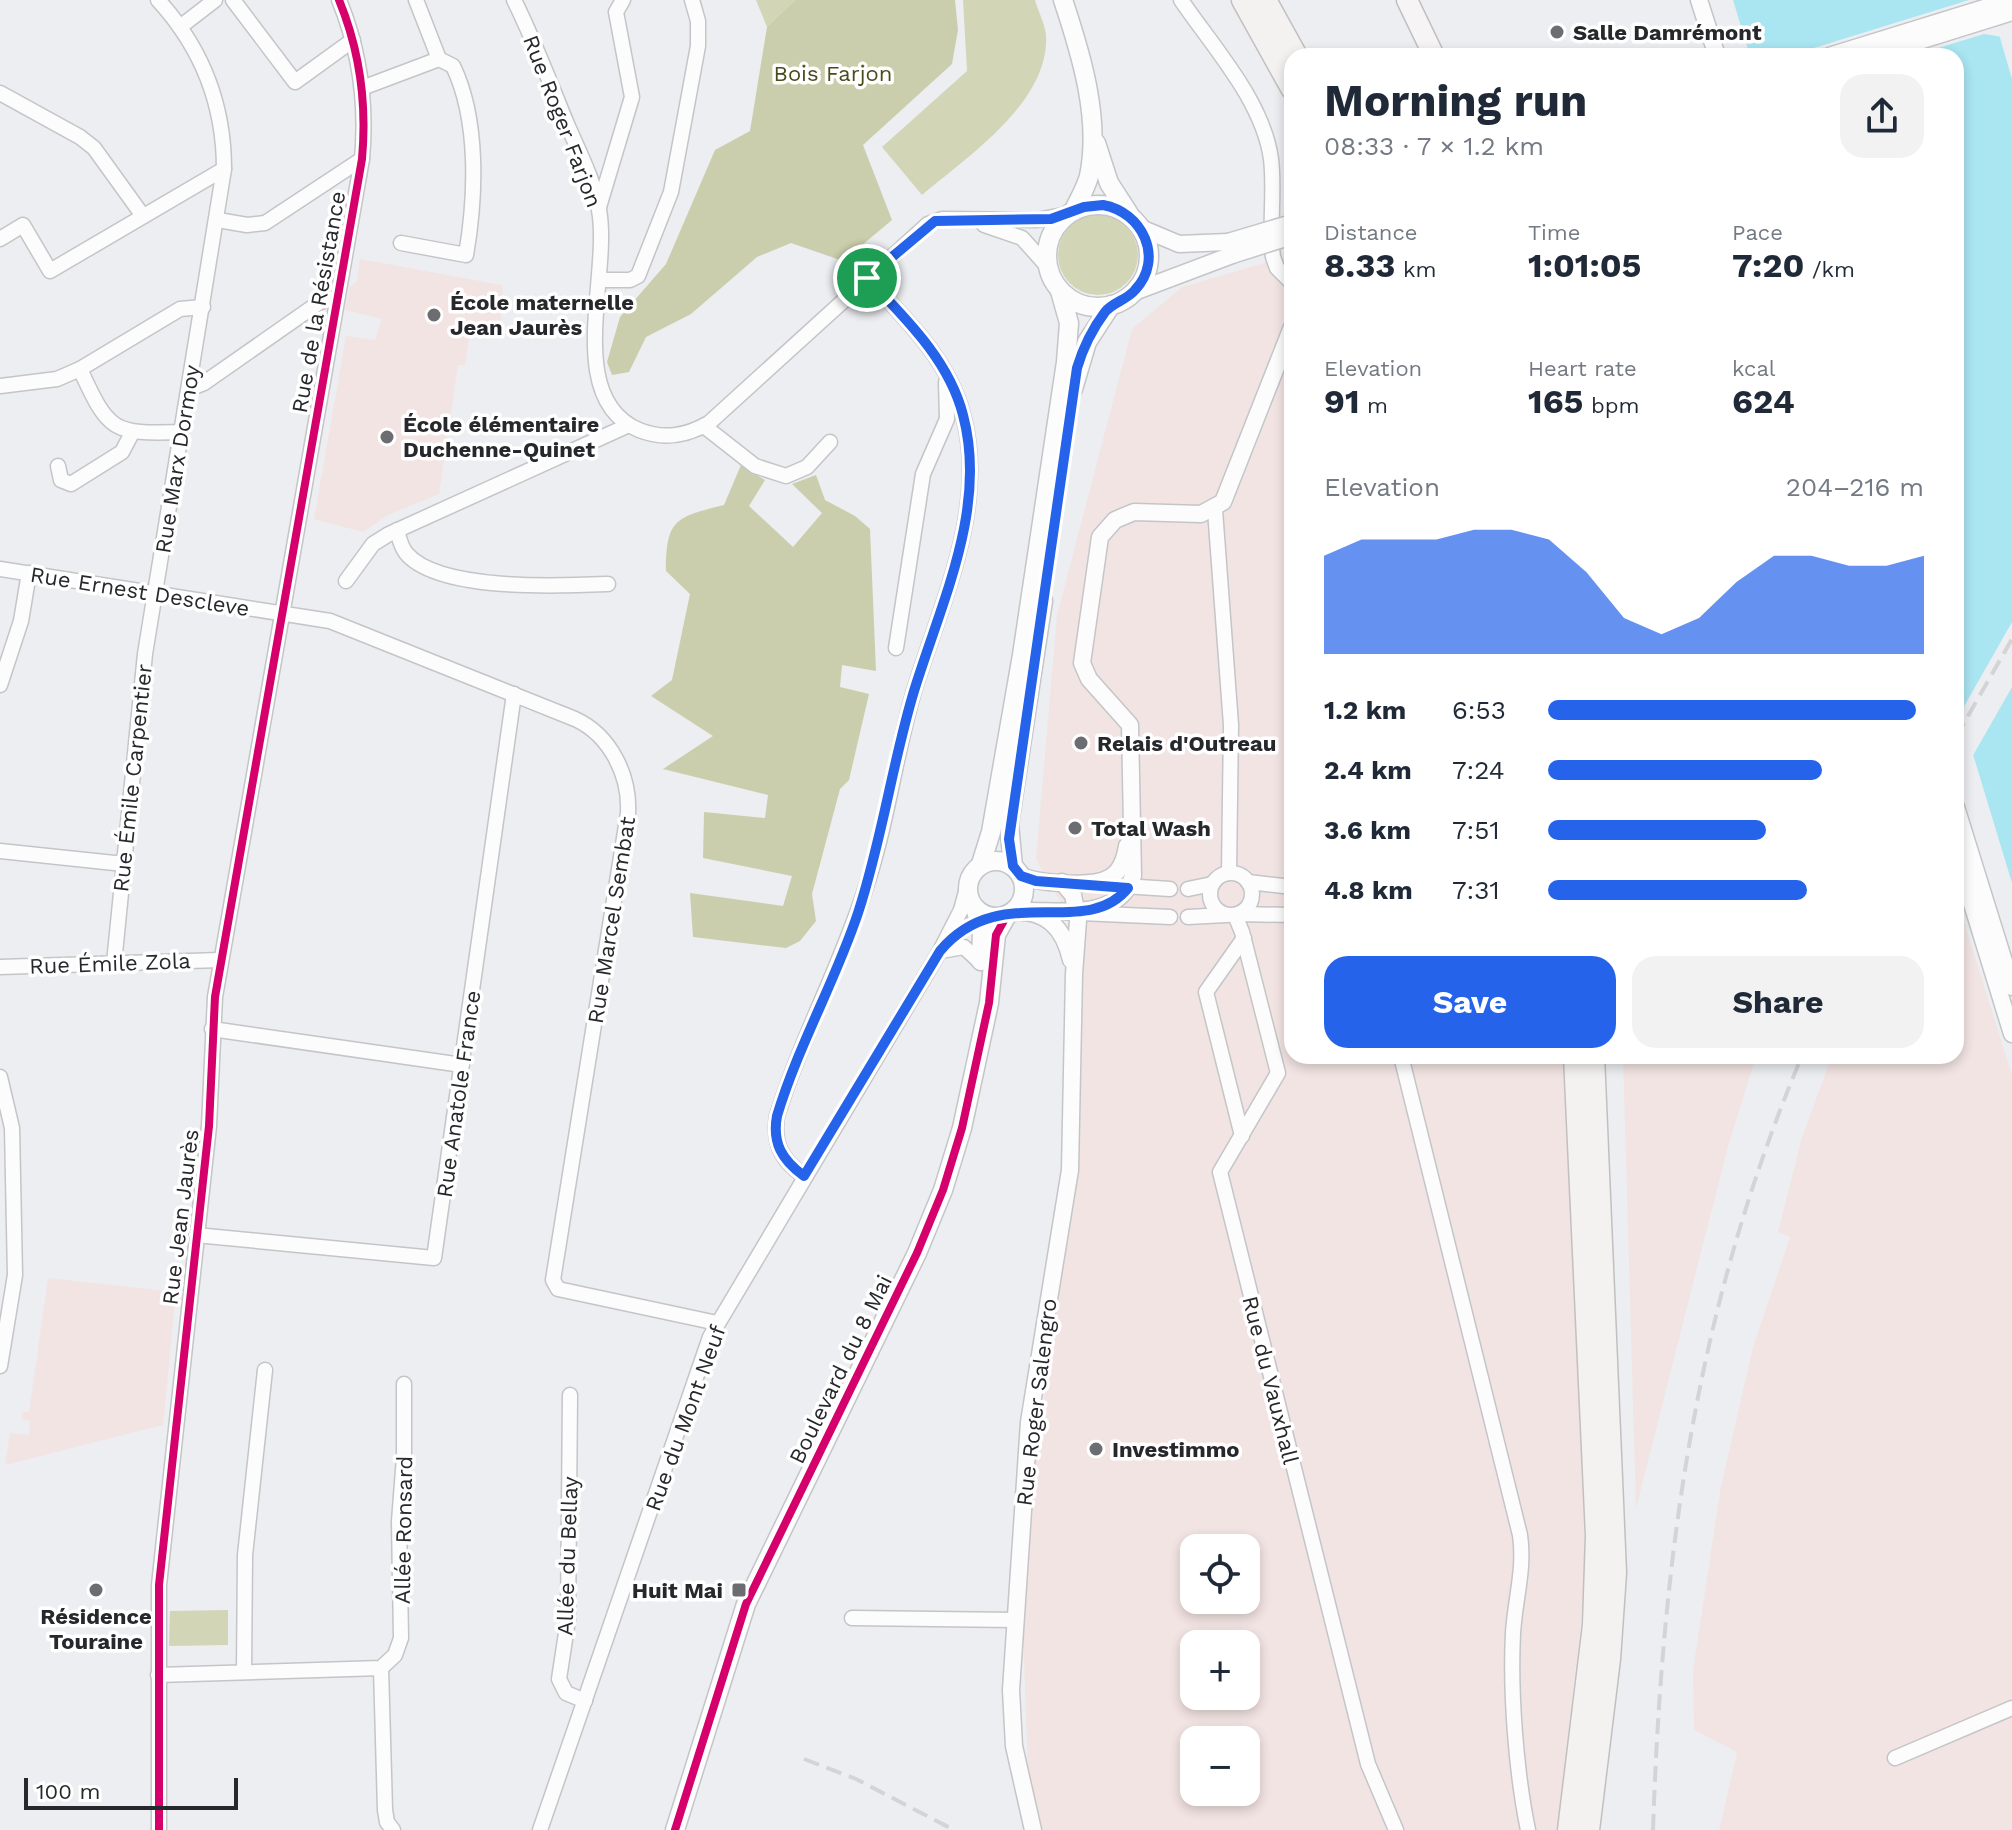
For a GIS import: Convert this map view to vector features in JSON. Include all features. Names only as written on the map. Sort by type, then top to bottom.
[{"type":"highway","points":[[1243,0],[1284,74]]},
{"type":"highway","points":[[1265,0],[1292,48]]},
{"type":"highway","points":[[1569,1830],[1594,1625],[1597,1545],[1575,1064]]},
{"type":"highway","points":[[1588,1830],[1610,1651],[1615,1573],[1593,1064]]},
{"type":"main road","points":[[1063,0],[1081,63],[1091,121],[1104,170],[1135,222],[1149,259],[1144,277],[1134,292],[1111,305],[1087,342],[1075,381],[1009,824],[1023,895],[1000,914],[967,888],[973,872],[981,864],[991,832],[1021,664],[1066,362],[1069,323],[1060,291],[1048,267],[1051,235],[1071,212],[1088,178],[1091,121]]},
{"type":"main road","points":[[1396,0],[1418,48]]},
{"type":"main road","points":[[1407,0],[1430,48]]},
{"type":"main road","points":[[1071,212],[1103,205],[1135,222]]},
{"type":"main road","points":[[1060,291],[1084,305],[1111,305]]},
{"type":"main road","points":[[981,864],[1000,860],[1017,871]]},
{"type":"main road","name":"Boulevard du 8 Mai","points":[[975,1063],[981,963],[1000,914]]},
{"type":"main road","name":"Boulevard du 8 Mai","points":[[675,1830],[695,1775],[730,1647],[746,1604],[938,1203],[962,1128],[989,1003],[1000,914]]},
{"type":"street","name":"Rue Marx Dormoy","points":[[155,592],[224,169],[222,122],[213,90],[180,27],[158,0]]},
{"type":"street","points":[[180,27],[215,0]]},
{"type":"street","points":[[233,0],[295,82],[353,40]]},
{"type":"street","name":"Rue de la Résistance","points":[[281,612],[362,159],[362,88],[353,40],[339,0]]},
{"type":"street","points":[[401,243],[466,255],[475,197],[466,106],[453,66],[439,59],[416,0]]},
{"type":"street","name":"Rue Roger Farjon","points":[[514,0],[599,208],[601,280],[596,377],[606,403],[629,425]]},
{"type":"street","points":[[599,208],[632,97],[616,12],[623,0]]},
{"type":"street","points":[[601,280],[630,280],[638,276],[666,208],[698,46],[698,21],[692,0]]},
{"type":"street","points":[[1181,0],[1247,98],[1262,127],[1271,162],[1273,257],[1284,275]]},
{"type":"street","points":[[1699,0],[1714,48]]},
{"type":"street","points":[[1855,48],[2010,0]]},
{"type":"street","points":[[1897,48],[2012,12]]},
{"type":"street","points":[[362,88],[439,59]]},
{"type":"street","points":[[0,93],[80,137],[94,148],[143,216]]},
{"type":"street","points":[[218,220],[247,225],[265,223],[362,159]]},
{"type":"street","points":[[0,239],[23,225],[50,271],[224,169]]},
{"type":"street","points":[[346,581],[373,544],[397,530],[629,425],[667,436],[689,433],[704,426],[925,226],[938,220],[1037,220],[1071,212]]},
{"type":"street","points":[[960,220],[994,227],[1022,238],[1048,267]]},
{"type":"street","points":[[1135,222],[1179,244],[1230,248],[1284,238]]},
{"type":"street","points":[[1134,292],[1284,226]]},
{"type":"street","points":[[804,1176],[785,1161],[778,1148],[777,1116],[866,888],[911,704],[968,509],[971,482],[968,437],[961,406],[945,374],[919,334],[867,278]]},
{"type":"street","points":[[189,389],[204,383],[315,305],[337,298]]},
{"type":"street","points":[[0,386],[57,379],[80,369],[180,309],[203,307]]},
{"type":"street","points":[[1229,873],[1231,725],[1215,510],[1231,488],[1284,350]]},
{"type":"street","points":[[80,369],[105,416],[132,433],[181,432]]},
{"type":"street","points":[[896,648],[923,474],[947,419],[945,374]]},
{"type":"street","points":[[704,426],[755,466],[786,476],[807,467],[830,442]]},
{"type":"street","points":[[58,466],[61,480],[71,484],[122,452],[132,433]]},
{"type":"street","points":[[1077,912],[1104,907],[1128,888],[1134,872],[1130,725],[1089,679],[1082,663],[1098,543],[1115,520],[1134,512],[1194,514],[1215,510]]},
{"type":"street","points":[[397,530],[405,552],[417,562],[469,579],[522,587],[608,584]]},
{"type":"street","name":"Rue Ernest Descleve","points":[[0,569],[281,612]]},
{"type":"street","points":[[0,685],[21,621],[29,573]]},
{"type":"street","name":"Rue Émile Carpentier","points":[[114,963],[141,681],[155,592]]},
{"type":"street","name":"Rue Marcel Sembat","points":[[281,612],[339,624],[514,694],[594,730],[618,762],[628,797],[623,849],[553,1280],[558,1289],[717,1323]]},
{"type":"street","name":"Rue Jean Jaurès","points":[[159,1830],[159,1585],[210,1119],[212,1029],[220,960],[281,612]]},
{"type":"street","name":"Rue Anatole France","points":[[196,1235],[434,1258],[514,694]]},
{"type":"street","points":[[1085,883],[1107,879],[1118,871],[1125,856],[1131,821]]},
{"type":"street","points":[[1964,833],[2012,987]]},
{"type":"street","points":[[0,851],[124,864]]},
{"type":"street","points":[[1017,871],[1036,881],[1170,889]]},
{"type":"street","points":[[1188,889],[1212,884],[1229,873],[1240,875],[1248,882],[1284,886]]},
{"type":"street","points":[[1964,878],[2012,1034]]},
{"type":"street","name":"Rue Roger Salengro","points":[[1033,1830],[1012,1732],[1011,1682],[1029,1422],[1070,1178],[1077,912],[1073,895],[1062,882]]},
{"type":"street","points":[[1233,915],[1251,902],[1248,882]]},
{"type":"street","points":[[1212,884],[1211,903],[1233,915]]},
{"type":"street","name":"Rue du Mont Neuf","points":[[540,1830],[717,1323],[940,951],[961,910],[967,888]]},
{"type":"street","points":[[1000,914],[1077,912],[1170,917]]},
{"type":"street","name":"Rue du Mont Neuf","points":[[940,951],[958,932],[1000,914]]},
{"type":"street","name":"Rue Roger Salengro","points":[[1000,914],[1048,919],[1063,935],[1074,974]]},
{"type":"street","name":"Rue du Vauxhall","points":[[1233,915],[1244,938],[1278,1073],[1220,1172],[1368,1764],[1396,1830]]},
{"type":"street","points":[[1188,917],[1284,915]]},
{"type":"street","points":[[1242,1136],[1206,992],[1244,938]]},
{"type":"street","points":[[940,951],[964,947],[981,963]]},
{"type":"street","name":"Rue Émile Zola","points":[[0,967],[220,960]]},
{"type":"street","points":[[212,1029],[462,1065]]},
{"type":"street","points":[[1403,1064],[1520,1535],[1524,1560],[1513,1644],[1519,1771],[1528,1830]]},
{"type":"street","points":[[0,1077],[15,1275],[0,1366]]},
{"type":"street","points":[[244,1672],[245,1555],[265,1370]]},
{"type":"street","name":"Allée Ronsard","points":[[381,1668],[395,1655],[401,1638],[399,1521],[404,1457],[404,1384]]},
{"type":"street","name":"Allée du Bellay","points":[[570,1395],[568,1620],[559,1679],[562,1690],[585,1701]]},
{"type":"street","points":[[852,1618],[1016,1620]]},
{"type":"street","points":[[158,1675],[381,1668],[385,1810],[387,1822],[393,1830]]},
{"type":"street","points":[[1895,1758],[2012,1708]]},
{"type":"shaded area","points":[[1284,257],[1284,1064],[1564,1064],[1585,1587],[1557,1830],[1030,1830],[1023,1630],[1032,1484],[1080,1140],[1084,943],[1036,859],[1057,615],[1132,329],[1182,287]]},
{"type":"shaded area","name":"École élémentaire Duchenne-Quinet","points":[[360,259],[502,285],[503,294],[500,332],[470,332],[465,365],[458,365],[439,494],[388,515],[363,532],[314,519],[346,336],[375,340],[382,319],[345,310],[350,287],[357,281]]},
{"type":"shaded area","points":[[1964,922],[2012,1075],[2012,1830],[1719,1830],[1737,1752],[1694,1730],[1693,1670],[1721,1486],[1753,1347],[1790,1237],[1778,1232],[1802,1137],[1829,1064],[1964,1064]]},
{"type":"shaded area","points":[[1623,1064],[1754,1064],[1728,1146],[1636,1508]]},
{"type":"shaded area","points":[[48,1278],[176,1292],[163,1425],[5,1465],[10,1433],[29,1435],[30,1421],[22,1419],[22,1412],[29,1412]]},
{"type":"green space","points":[[756,0],[795,0],[767,27]]},
{"type":"green space","name":"Bois Farjon","points":[[795,0],[955,0],[958,30],[952,64],[863,145],[892,220],[843,261],[791,243],[757,257],[691,314],[646,337],[629,372],[612,375],[607,362],[620,317],[666,264],[715,150],[750,131],[767,27]]},
{"type":"green space","points":[[963,0],[1035,0],[1046,35],[1044,60],[1035,83],[1002,126],[922,195],[882,147],[967,71]]},
{"type":"green space","points":[[1098,215],[1113,218],[1126,227],[1135,240],[1138,255],[1135,270],[1126,283],[1113,292],[1098,295],[1083,292],[1070,283],[1061,270],[1058,255],[1061,240],[1070,227],[1083,218]]},
{"type":"green space","points":[[741,465],[765,480],[749,506],[793,547],[822,513],[792,484],[816,475],[825,500],[855,516],[870,529],[876,671],[842,665],[840,687],[869,694],[849,780],[840,789],[812,894],[816,921],[800,941],[786,948],[693,937],[690,893],[783,906],[792,876],[703,858],[704,812],[765,818],[768,795],[663,769],[713,736],[651,696],[672,680],[690,594],[666,571],[668,540],[677,523],[685,517],[724,505]]},
{"type":"green space","points":[[228,1610],[228,1645],[169,1646],[170,1611]]},
{"type":"water","points":[[1733,0],[1989,0],[2012,79],[2012,883],[1964,724],[1964,48],[1748,48]]},
{"type":"pier","points":[[1969,0],[1993,0],[2003,37],[1984,34],[1938,48],[1814,48]]},
{"type":"pier","points":[[2012,622],[2012,687],[1971,759],[1964,736],[1964,706]]},
{"type":"railway","points":[[1964,723],[2012,639]]},
{"type":"railway","points":[[1653,1830],[1665,1630],[1691,1436],[1710,1340],[1735,1245],[1765,1150],[1799,1064]]},
{"type":"railway","points":[[804,1759],[856,1779],[954,1830]]},
{"type":"cycle path","points":[[159,1830],[159,1585],[209,1126],[215,997],[362,159],[360,78],[352,39],[339,0]]},
{"type":"cycle path","points":[[675,1830],[746,1604],[917,1253],[943,1190],[962,1128],[989,1003],[996,935],[1007,915]]},
{"type":"place","name":"Salle Damrémont","points":[[1557,32]]},
{"type":"place","name":"École maternelle Jean Jaurès","points":[[434,315]]},
{"type":"place","name":"École élémentaire Duchenne-Quinet","points":[[387,437]]},
{"type":"place","name":"Relais d'Outreau","points":[[1081,743]]},
{"type":"place","name":"Total Wash","points":[[1075,828]]},
{"type":"place","name":"Investimmo","points":[[1096,1449]]},
{"type":"place","name":"Résidence Touraine","points":[[96,1590]]},
{"type":"place","name":"Huit Mai","points":[[739,1590]]},
{"type":"route","points":[[1103,205],[1126,213],[1141,228],[1145,237],[1149,259],[1140,285],[1105,312],[1087,342],[1077,368],[1009,824],[1013,866],[1021,876],[1040,882],[1128,888],[1114,902],[1099,908],[1077,912],[1012,912],[980,920],[954,935],[940,951],[804,1176],[785,1161],[778,1148],[775,1136],[777,1116],[866,888],[882,833],[911,704],[963,534],[971,482],[966,426],[953,388],[919,334],[867,278],[925,226],[942,219],[1045,219],[1088,206],[1103,205]]}]
